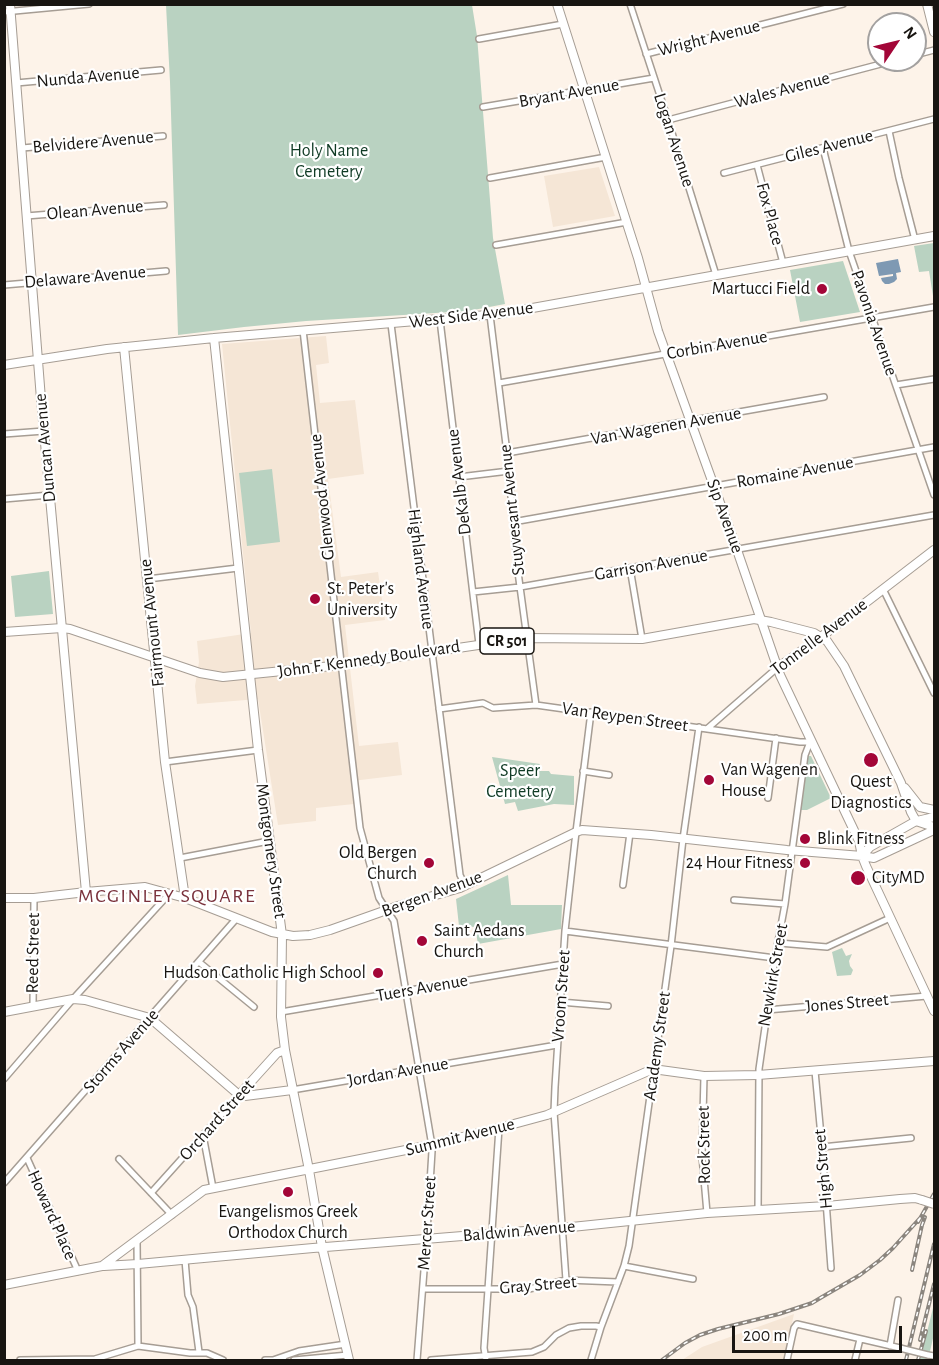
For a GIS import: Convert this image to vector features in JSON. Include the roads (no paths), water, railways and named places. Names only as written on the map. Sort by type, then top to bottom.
[{"type":"main road","name":"John F. Kennedy Boulevard","points":[[4,632],[70,629],[200,673],[223,677],[342,665],[526,638],[642,639],[754,619],[761,620],[803,629],[827,641],[844,666],[901,783],[916,821]]},
{"type":"main road","name":"John F. Kennedy Boulevard","points":[[901,783],[920,807],[934,810]]},
{"type":"main road","points":[[916,821],[934,818]]},
{"type":"main road","points":[[916,821],[934,828]]},
{"type":"street","points":[[7,9],[89,4]]},
{"type":"street","name":"Sip Avenue","points":[[557,4],[627,222],[655,322],[738,550],[777,668],[810,742],[859,841],[862,856],[934,1011]]},
{"type":"street","name":"Logan Avenue","points":[[630,4],[716,276]]},
{"type":"street","name":"Wright Avenue","points":[[646,54],[843,4]]},
{"type":"street","points":[[927,4],[934,32]]},
{"type":"street","name":"Duncan Avenue","points":[[7,9],[22,148],[31,282],[86,892]]},
{"type":"street","points":[[479,39],[563,24]]},
{"type":"street","name":"Wales Avenue","points":[[668,120],[867,68]]},
{"type":"street","name":"Nunda Avenue","points":[[16,83],[160,70]]},
{"type":"street","name":"Bryant Avenue","points":[[483,107],[654,78]]},
{"type":"street","name":"Giles Avenue","points":[[724,173],[934,120]]},
{"type":"street","points":[[889,131],[915,240]]},
{"type":"street","name":"Belvidere Avenue","points":[[22,148],[163,136]]},
{"type":"street","name":"Pavonia Avenue","points":[[823,148],[849,251],[934,495]]},
{"type":"street","points":[[489,178],[606,157]]},
{"type":"street","name":"Fox Place","points":[[757,165],[783,263]]},
{"type":"street","name":"Olean Avenue","points":[[26,216],[164,205]]},
{"type":"street","points":[[496,245],[627,222]]},
{"type":"street","name":"West Side Avenue","points":[[4,365],[124,347],[490,315],[934,236]]},
{"type":"street","name":"Delaware Avenue","points":[[4,285],[166,271]]},
{"type":"street","name":"Corbin Avenue","points":[[499,384],[934,307]]},
{"type":"street","name":"Stuyvesant Avenue","points":[[490,315],[526,638],[536,705]]},
{"type":"street","name":"DeKalb Avenue","points":[[440,320],[479,644]]},
{"type":"street","name":"Highland Avenue","points":[[391,324],[460,875],[465,885]]},
{"type":"street","name":"Glenwood Avenue","points":[[303,330],[360,828],[379,898],[386,910]]},
{"type":"street","name":"Montgomery Street","points":[[214,338],[249,674],[282,935],[281,1012],[285,1050],[322,1247],[348,1358]]},
{"type":"street","name":"Fairmount Avenue","points":[[124,347],[165,762],[185,898]]},
{"type":"street","points":[[896,385],[934,378]]},
{"type":"street","name":"Van Wagenen Avenue","points":[[507,453],[824,397]]},
{"type":"street","points":[[4,434],[44,431]]},
{"type":"street","name":"Romaine Avenue","points":[[513,522],[934,447]]},
{"type":"street","points":[[459,477],[509,471]]},
{"type":"street","points":[[4,499],[50,495]]},
{"type":"street","name":"Garrison Avenue","points":[[473,592],[520,587],[934,515]]},
{"type":"street","name":"Tonnelle Avenue","points":[[708,728],[777,668],[934,550]]},
{"type":"street","points":[[148,579],[238,568]]},
{"type":"street","points":[[630,568],[642,639]]},
{"type":"street","points":[[883,589],[934,693]]},
{"type":"street","name":"Van Reypen Street","points":[[440,709],[483,704],[493,708],[536,705],[810,742]]},
{"type":"street","name":"Vroom Street","points":[[566,1281],[554,1112],[563,964],[591,712]]},
{"type":"street","name":"Academy Street","points":[[591,1360],[629,1246],[699,727]]},
{"type":"street","points":[[768,798],[776,738]]},
{"type":"street","name":"Newkirk Street","points":[[758,1210],[758,1075],[785,904],[805,755],[810,742]]},
{"type":"street","points":[[165,762],[258,750]]},
{"type":"street","points":[[583,771],[609,775]]},
{"type":"street","points":[[862,856],[870,847],[916,821]]},
{"type":"street","name":"Bergen Avenue","points":[[4,898],[34,898],[145,887],[185,898],[267,931],[282,935],[310,935],[465,885],[582,830],[874,858],[934,828]]},
{"type":"street","points":[[624,885],[630,833]]},
{"type":"street","points":[[180,858],[269,841]]},
{"type":"street","points":[[4,1079],[73,999],[170,894]]},
{"type":"street","name":"Reed Street","points":[[33,1007],[34,898]]},
{"type":"street","points":[[734,900],[785,904]]},
{"type":"street","name":"Mercer Street","points":[[386,910],[394,921],[432,1145],[417,1360]]},
{"type":"street","points":[[779,943],[827,946],[890,918]]},
{"type":"street","name":"Storms Avenue","points":[[4,1183],[236,919]]},
{"type":"street","points":[[566,932],[775,958]]},
{"type":"street","points":[[199,962],[254,1007]]},
{"type":"street","name":"Tuers Avenue","points":[[281,1012],[563,964]]},
{"type":"street","name":"Jones Street","points":[[767,1010],[927,996]]},
{"type":"street","points":[[4,1012],[73,999],[85,999],[150,1018],[239,1095]]},
{"type":"street","points":[[560,1002],[608,1006]]},
{"type":"street","name":"Jordan Avenue","points":[[239,1095],[292,1090],[557,1045]]},
{"type":"street","name":"Orchard Street","points":[[151,1193],[277,1053],[285,1050]]},
{"type":"street","points":[[653,1069],[704,1076],[758,1075],[934,1061]]},
{"type":"street","name":"Summit Avenue","points":[[4,1285],[102,1266],[204,1190],[432,1145],[499,1128],[554,1112],[653,1069]]},
{"type":"street","name":"High Street","points":[[815,1071],[831,1268]]},
{"type":"street","name":"Rock Street","points":[[704,1076],[702,1155],[707,1214]]},
{"type":"street","points":[[486,1358],[484,1348],[499,1128]]},
{"type":"street","points":[[203,1135],[213,1188]]},
{"type":"street","points":[[822,1147],[911,1138]]},
{"type":"street","name":"Howard Place","points":[[27,1158],[78,1271]]},
{"type":"street","points":[[119,1159],[172,1215]]},
{"type":"street","name":"Baldwin Avenue","points":[[102,1266],[185,1263],[322,1247],[900,1198],[915,1198],[934,1204]]},
{"type":"street","points":[[138,1241],[138,1346]]},
{"type":"street","points":[[185,1263],[199,1352]]},
{"type":"street","points":[[624,1266],[693,1279]]},
{"type":"street","name":"Gray Street","points":[[423,1288],[529,1289],[566,1281],[618,1282]]},
{"type":"street","points":[[890,1346],[898,1300]]},
{"type":"street","points":[[787,1360],[794,1328],[797,1324],[931,1355]]},
{"type":"street","points":[[431,1360],[486,1358],[532,1352],[544,1347],[556,1335],[569,1329],[581,1326],[601,1327]]},
{"type":"street","points":[[855,1360],[860,1339]]},
{"type":"street","points":[[273,1360],[299,1351],[346,1344]]},
{"type":"street","points":[[20,1360],[95,1359],[138,1346],[207,1353],[222,1360]]},
{"type":"street","points":[[294,1360],[348,1358]]},
{"type":"street","points":[[265,1360],[284,1360]]},
{"type":"water","points":[[898,259],[901,272],[896,273],[897,279],[894,282],[885,284],[881,278],[893,276],[893,274],[879,276],[876,263]]},
{"type":"railway","points":[[918,1222],[934,1194]]},
{"type":"railway","points":[[662,1360],[700,1335],[812,1303],[860,1275],[880,1260],[921,1217]]},
{"type":"railway","points":[[912,1270],[925,1217]]},
{"type":"railway","points":[[906,1360],[934,1244]]},
{"type":"railway","points":[[920,1340],[934,1284]]},
{"type":"railway","points":[[918,1360],[926,1331]]},
{"type":"place","name":"Martucci Field","points":[[822,289]]},
{"type":"place","name":"St. Peter's University","points":[[315,599]]},
{"type":"place","name":"Quest Diagnostics","points":[[871,760]]},
{"type":"place","name":"Van Wagenen House","points":[[709,780]]},
{"type":"place","name":"Blink Fitness","points":[[805,839]]},
{"type":"place","name":"Old Bergen Church","points":[[429,863]]},
{"type":"place","name":"24 Hour Fitness","points":[[805,863]]},
{"type":"place","name":"CityMD","points":[[858,878]]},
{"type":"place","name":"Saint Aedans Church","points":[[422,941]]},
{"type":"place","name":"Hudson Catholic High School","points":[[378,973]]},
{"type":"place","name":"Evangelismos Greek Orthodox Church","points":[[288,1192]]},
{"type":"district","name":"MCGINLEY SQUARE","points":[[167,896]]},
{"type":"park label","name":"Holy Name Cemetery","points":[[329,161]]},
{"type":"park label","name":"Speer Cemetery","points":[[520,781]]}]
